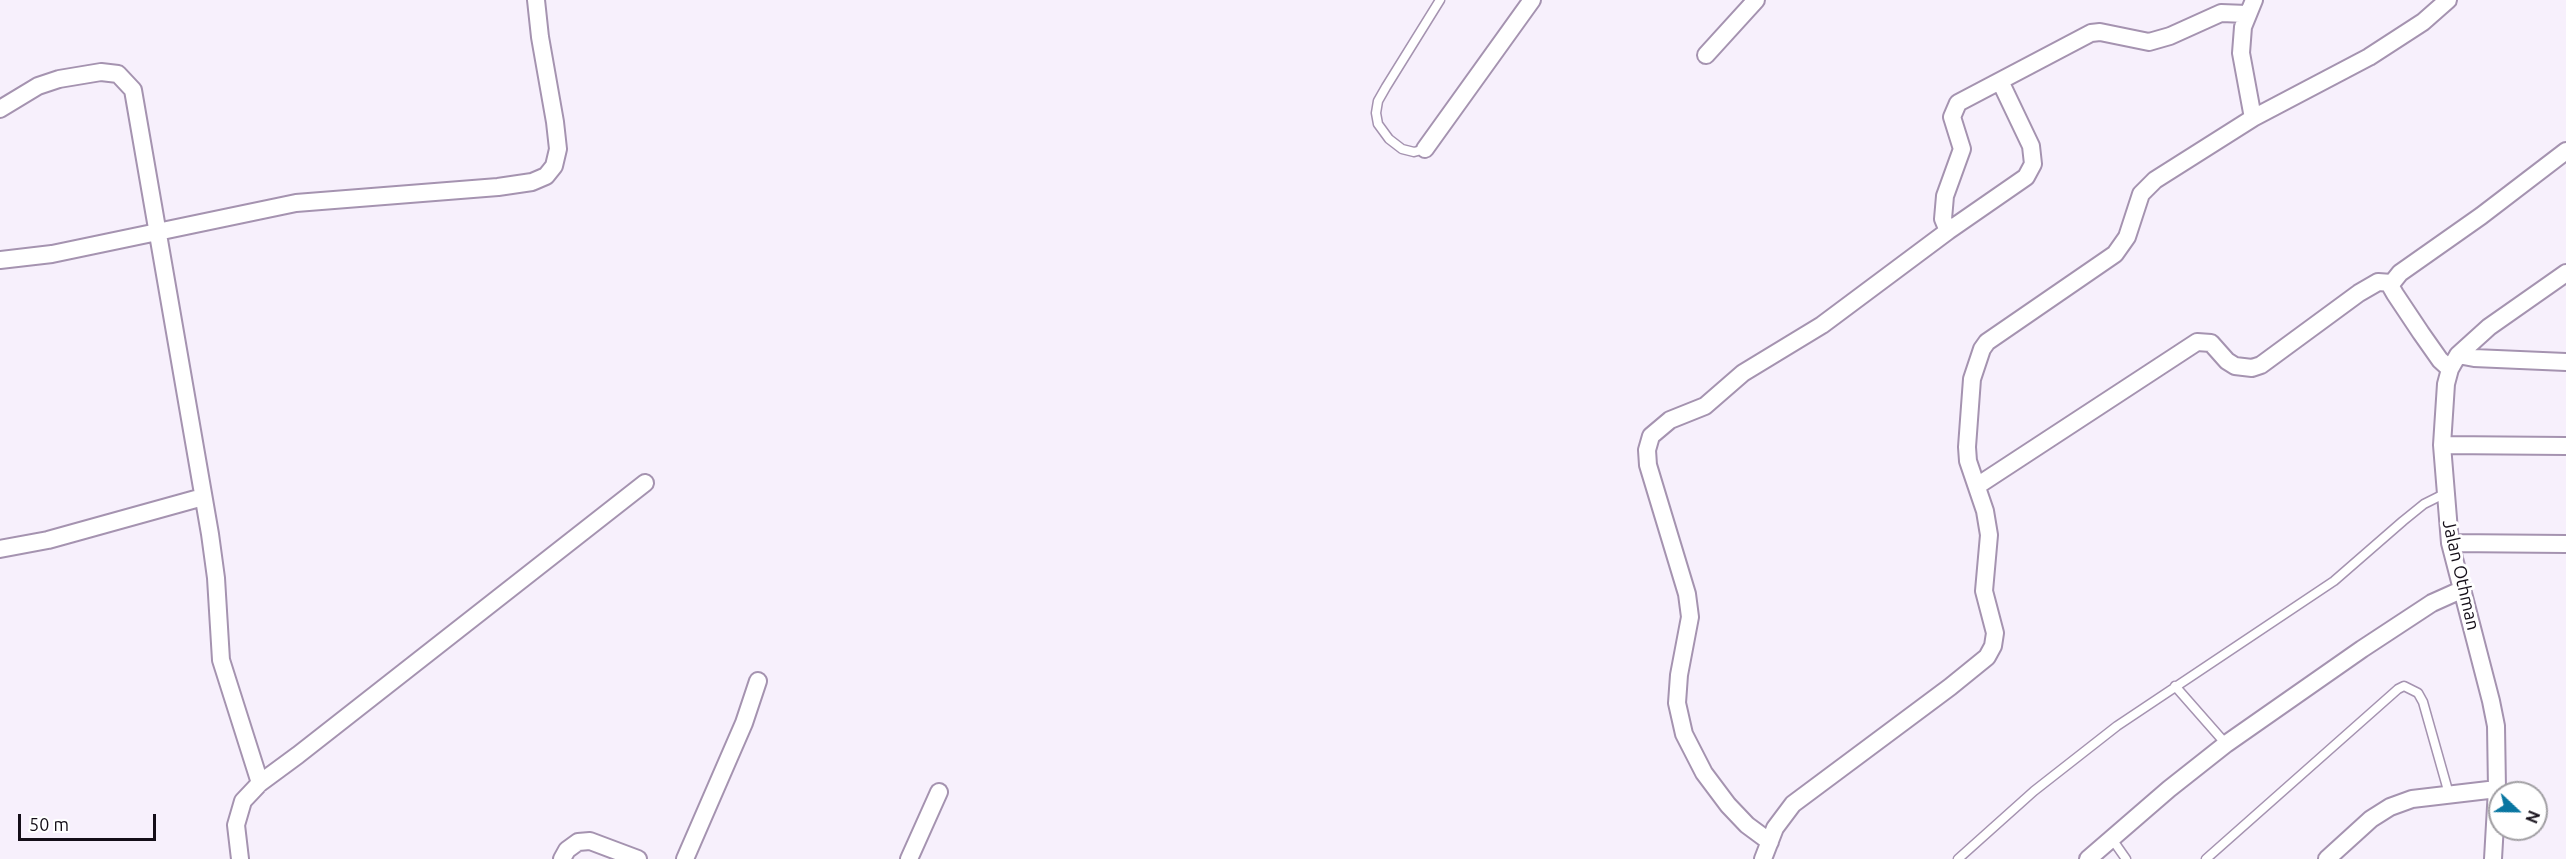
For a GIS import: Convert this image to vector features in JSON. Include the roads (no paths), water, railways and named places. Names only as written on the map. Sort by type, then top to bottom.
[{"type":"street","points":[[0,260],[52,254],[296,203],[498,187],[532,182],[546,176],[554,166],[558,149],[536,0]]},
{"type":"street","points":[[1425,149],[1532,0]]},
{"type":"street","points":[[1706,55],[1756,0]]},
{"type":"street","points":[[1763,859],[1782,816],[1793,804],[1950,687],[1987,657],[1993,646],[1995,633],[1984,591],[1989,535],[1985,511],[1968,461],[1968,411],[1972,379],[1982,349],[1987,342],[2115,254],[2127,237],[2141,194],[2154,180],[2253,118],[2369,57],[2423,22],[2448,0]]},
{"type":"street","points":[[1948,231],[1943,219],[1945,196],[1962,149],[1952,117],[1953,110],[1958,104],[2091,33],[2100,32],[2149,42],[2170,36],[2221,13],[2251,7],[2241,53],[2253,118]]},
{"type":"street","points":[[0,108],[38,86],[59,79],[101,72],[118,74],[134,90],[216,578],[221,660],[260,783]]},
{"type":"street","points":[[1770,842],[1728,805],[1704,773],[1684,734],[1677,704],[1679,675],[1690,617],[1680,571],[1648,465],[1647,450],[1651,436],[1670,420],[1705,406],[1743,373],[1822,325],[1948,231],[2026,177],[2033,164],[2031,146],[2000,81]]},
{"type":"street","points":[[2566,151],[2481,216],[2400,273],[2392,282],[2391,287],[2440,360],[2566,362]]},
{"type":"street","points":[[2454,362],[2489,327],[2565,274]]},
{"type":"street","points":[[1977,486],[2197,342],[2211,343],[2227,361],[2235,366],[2252,368],[2261,365],[2359,293],[2378,282],[2392,282]]},
{"type":"street","name":"Jalan Othman","points":[[2454,362],[2446,384],[2442,445],[2444,494],[2450,543],[2496,726],[2497,781]]},
{"type":"street","points":[[2442,445],[2566,446]]},
{"type":"street","points":[[240,859],[236,825],[243,801],[260,783],[645,483]]},
{"type":"street","points":[[0,549],[48,540],[203,497]]},
{"type":"street","points":[[2450,543],[2566,544]]},
{"type":"street","points":[[2088,859],[2169,789],[2226,744],[2432,603],[2461,590]]},
{"type":"street","points":[[686,859],[744,723],[758,681]]},
{"type":"street","points":[[2327,859],[2371,819],[2390,807],[2412,800],[2488,790]]},
{"type":"street","points":[[909,859],[939,792]]},
{"type":"street","points":[[562,859],[567,850],[578,842],[590,841],[638,859]]},
{"type":"street","name":"Jalan Othman","points":[[2493,859],[2494,841]]},
{"type":"lane","points":[[1425,149],[1414,152],[1402,149],[1389,139],[1378,124],[1376,113],[1378,101],[1440,0]]},
{"type":"lane","points":[[1958,859],[2034,791],[2116,726],[2334,581],[2424,504],[2444,494]]},
{"type":"lane","points":[[2175,686],[2226,744]]},
{"type":"lane","points":[[2206,859],[2404,686],[2418,693],[2423,702],[2449,794]]},
{"type":"lane","points":[[2112,839],[2126,859]]}]
